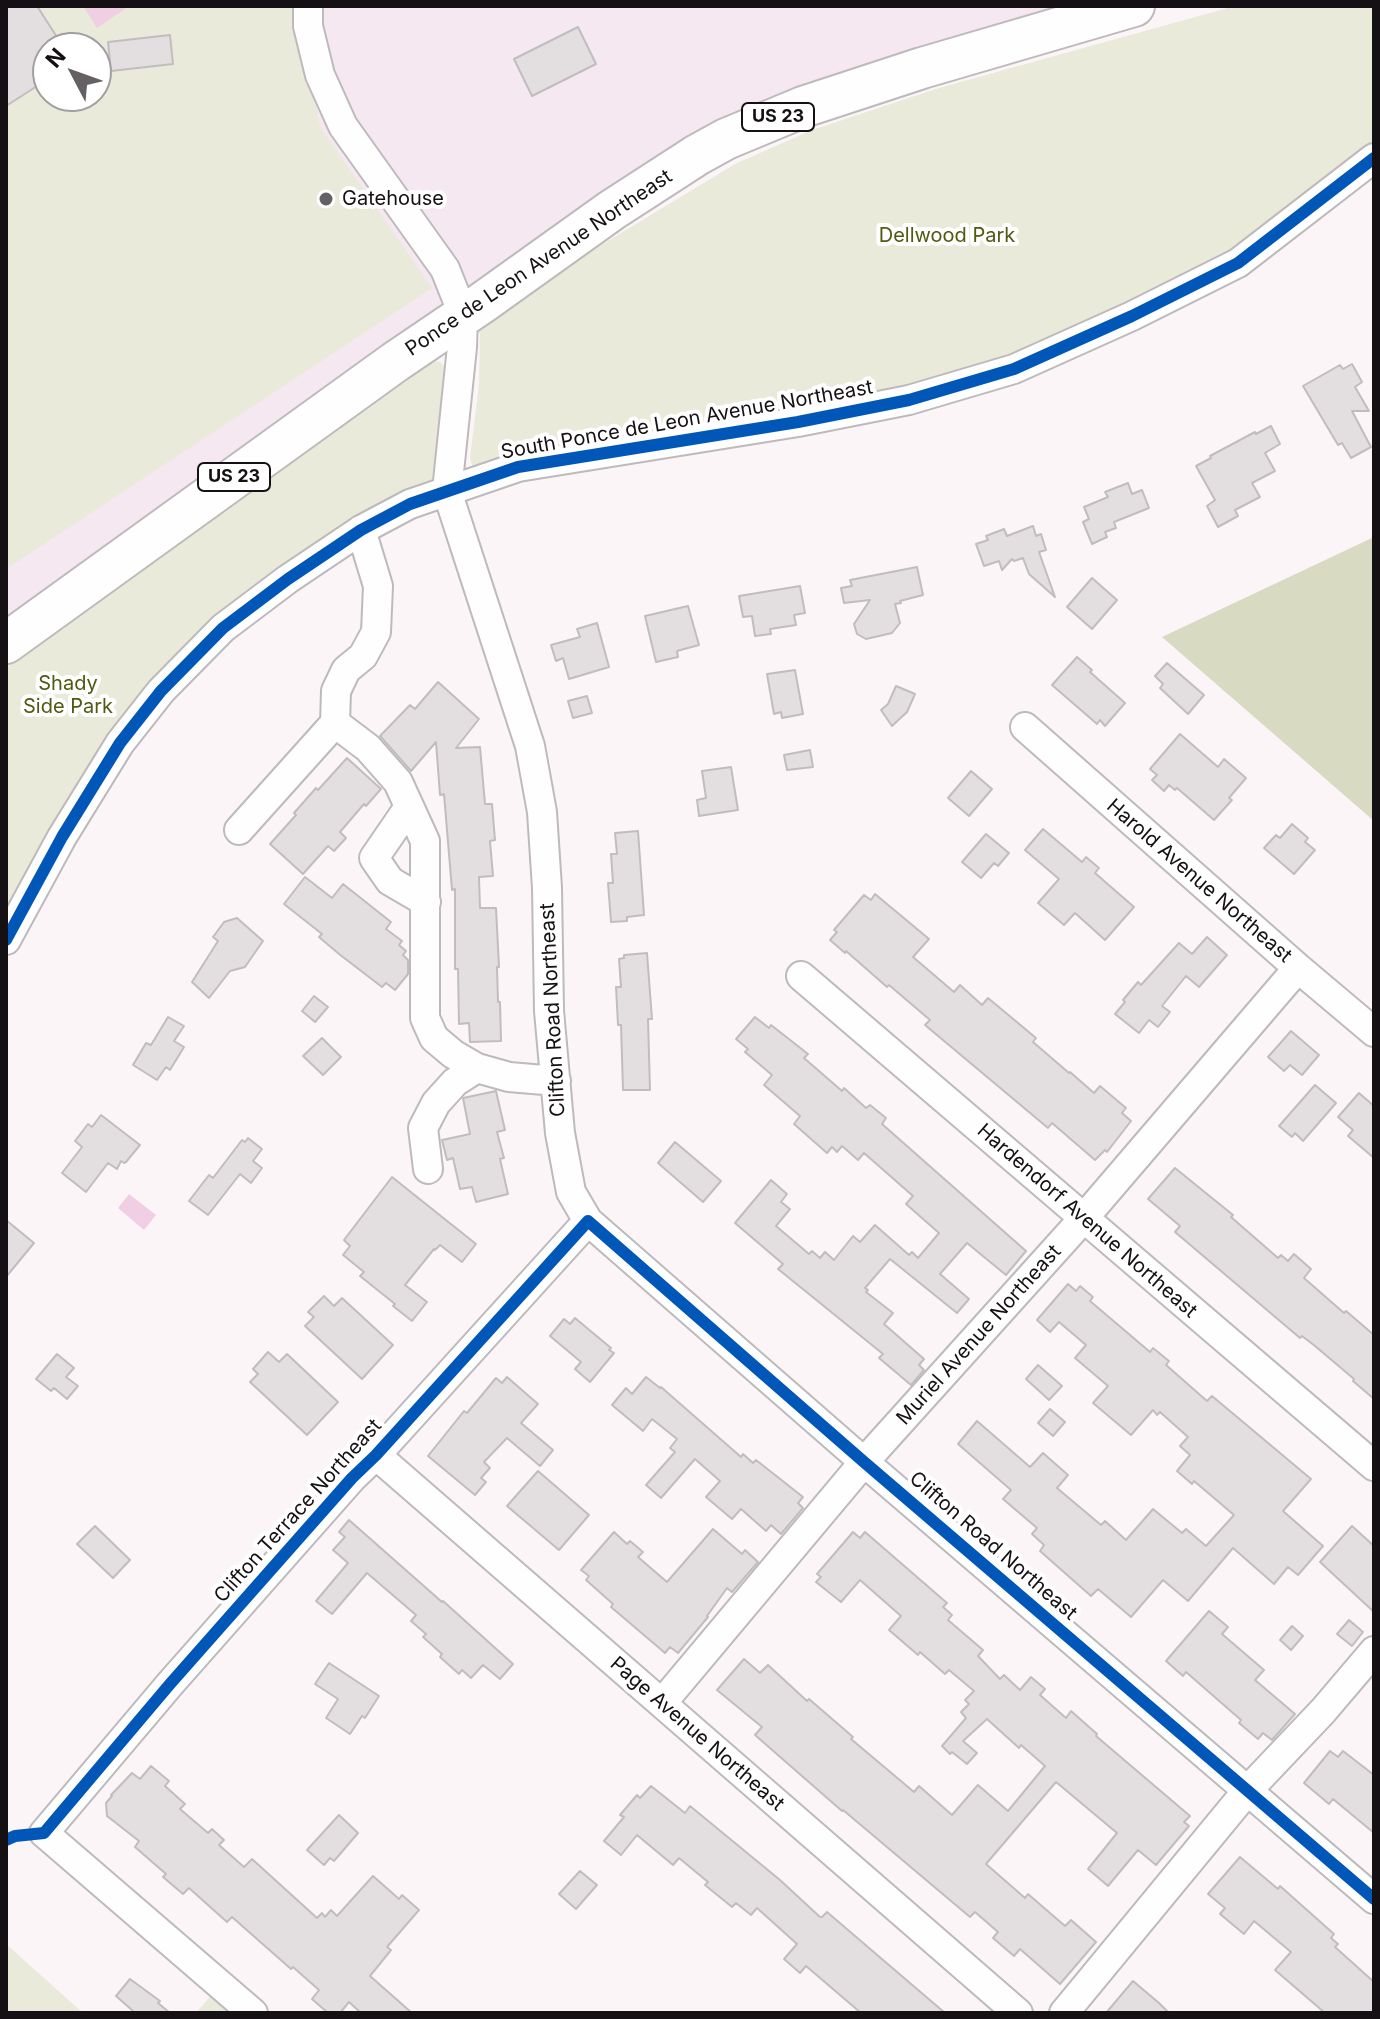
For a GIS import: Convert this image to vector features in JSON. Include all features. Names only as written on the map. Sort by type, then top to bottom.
[{"type":"highway","name":"Ponce de Leon Avenue Northeast","points":[[6,643],[463,314],[697,155],[726,139],[803,107],[910,71],[1134,6]]},
{"type":"street","name":"Clifton Road Northeast","points":[[308,6],[308,26],[320,75],[343,126],[445,269],[463,314],[447,491],[530,746],[543,827],[549,1011],[560,1133],[571,1192],[588,1221],[1374,1899]]},
{"type":"street","name":"South Ponce de Leon Avenue Northeast","points":[[6,940],[62,837],[120,743],[161,691],[223,628],[361,530],[410,504],[518,467],[798,422],[909,400],[1014,369],[1132,316],[1238,263],[1374,158]]},
{"type":"street","points":[[239,830],[335,723],[336,691],[346,670],[363,656],[376,632],[378,586],[361,530]]},
{"type":"street","points":[[335,723],[368,748],[398,782],[425,841],[425,1018],[434,1038],[477,1068],[509,1077],[556,1081]]},
{"type":"street","name":"Harold Avenue Northeast","points":[[1025,727],[1374,1032]]},
{"type":"street","points":[[409,807],[374,858],[390,881],[426,902]]},
{"type":"street","name":"Muriel Avenue Northeast","points":[[662,1703],[864,1462],[1083,1219],[1298,968]]},
{"type":"street","name":"Hardendorf Avenue Northeast","points":[[801,976],[1374,1466]]},
{"type":"street","points":[[428,1169],[423,1128],[436,1103],[455,1082],[477,1068]]},
{"type":"street","name":"Clifton Terrace Northeast","points":[[253,2013],[44,1833],[352,1478],[588,1221]]},
{"type":"street","name":"Page Avenue Northeast","points":[[376,1455],[1018,2013]]},
{"type":"street","points":[[1064,2013],[1247,1791],[1323,1711],[1374,1651]]},
{"type":"shaded area","points":[[6,6],[1079,6],[712,147],[6,624]]},
{"type":"shaded area","points":[[83,6],[123,6],[125,9],[97,28]]},
{"type":"shaded area","points":[[129,1194],[156,1215],[144,1230],[118,1208]]},
{"type":"green space","points":[[6,6],[296,6],[320,127],[432,288],[6,569]]},
{"type":"green space","name":"Dellwood Park","points":[[1235,6],[1374,6],[1374,145],[1271,235],[986,373],[474,472],[470,458],[479,384],[480,333],[475,332],[588,253],[735,164],[812,130],[939,88]]},
{"type":"green space","name":"Shady Side Park","points":[[431,361],[440,362],[446,368],[432,481],[428,490],[214,626],[6,924],[6,668],[50,631],[143,563]]},
{"type":"green space","points":[[1374,537],[1374,821],[1162,637]]},
{"type":"green space","points":[[6,1944],[83,2013],[6,2013]]},
{"type":"green space","points":[[217,1988],[245,2013],[196,2013]]},
{"type":"building","points":[[6,6],[37,6],[54,32],[32,32],[32,89],[6,106]]},
{"type":"building","points":[[578,27],[596,64],[532,96],[514,59]]},
{"type":"building","points":[[170,35],[173,64],[112,71],[112,42]]},
{"type":"building","points":[[1352,364],[1362,382],[1355,387],[1369,411],[1352,411],[1371,447],[1351,458],[1342,443],[1338,445],[1303,386],[1340,365],[1343,369]]},
{"type":"building","points":[[1271,426],[1280,444],[1265,453],[1275,471],[1252,483],[1260,497],[1235,510],[1238,516],[1218,527],[1207,506],[1215,500],[1196,466]]},
{"type":"building","points":[[1128,483],[1132,494],[1142,490],[1149,508],[1114,522],[1116,528],[1105,532],[1107,537],[1092,544],[1083,522],[1089,519],[1084,507],[1108,497],[1105,492]]},
{"type":"building","points":[[1033,526],[1036,536],[1041,534],[1046,550],[1039,552],[1055,597],[1029,574],[1023,558],[1012,559],[1002,570],[999,561],[984,566],[976,544],[1004,529],[1007,536]]},
{"type":"building","points":[[917,567],[923,595],[895,604],[900,623],[892,633],[866,639],[857,634],[854,624],[870,600],[844,603],[841,588],[852,586],[850,580]]},
{"type":"building","points":[[1092,578],[1117,600],[1092,629],[1067,607]]},
{"type":"building","points":[[800,586],[805,613],[794,615],[796,625],[770,629],[771,634],[755,636],[752,616],[743,617],[739,596]]},
{"type":"building","points":[[688,606],[699,645],[677,651],[678,657],[656,662],[645,616]]},
{"type":"building","points":[[597,623],[609,667],[569,679],[563,658],[556,661],[551,645],[580,637],[577,629]]},
{"type":"building","points":[[1077,657],[1125,703],[1105,726],[1100,720],[1097,724],[1052,685]]},
{"type":"building","points":[[1167,663],[1204,695],[1188,714],[1160,688],[1163,684],[1155,676]]},
{"type":"building","points":[[795,670],[803,714],[782,718],[781,712],[774,714],[767,674]]},
{"type":"building","points":[[438,682],[479,719],[456,748],[480,747],[485,804],[492,804],[495,840],[490,841],[493,876],[479,877],[480,908],[496,908],[501,1041],[470,1042],[469,1023],[459,1024],[455,889],[452,890],[436,742],[411,771],[380,736],[410,705],[415,709]]},
{"type":"building","points":[[896,686],[915,694],[907,712],[892,726],[881,710],[888,704]]},
{"type":"building","points":[[587,696],[592,713],[573,718],[568,701]]},
{"type":"building","points":[[1180,734],[1218,767],[1224,759],[1246,778],[1214,820],[1177,788],[1175,790],[1169,785],[1164,791],[1152,780],[1157,775],[1150,769]]},
{"type":"building","points":[[810,750],[813,767],[787,770],[784,755]]},
{"type":"building","points":[[347,758],[381,789],[340,832],[346,838],[334,851],[328,846],[303,874],[270,844],[316,788],[318,790]]},
{"type":"building","points":[[731,767],[738,810],[699,816],[697,800],[706,798],[702,771]]},
{"type":"building","points":[[971,771],[992,789],[969,816],[948,798]]},
{"type":"building","points":[[1292,824],[1308,838],[1305,842],[1315,850],[1294,874],[1264,848],[1276,835],[1280,838]]},
{"type":"building","points":[[1043,829],[1082,862],[1086,857],[1099,868],[1095,873],[1134,907],[1105,940],[1075,913],[1064,925],[1038,903],[1059,879],[1025,850]]},
{"type":"building","points":[[638,831],[644,915],[611,922],[608,883],[613,883],[611,854],[617,854],[615,833]]},
{"type":"building","points":[[986,834],[1009,853],[998,866],[994,863],[981,878],[962,862]]},
{"type":"building","points":[[305,877],[332,898],[343,884],[391,922],[386,929],[402,941],[399,945],[406,951],[403,955],[408,960],[408,974],[395,990],[386,983],[382,987],[339,954],[319,937],[322,934],[284,904]]},
{"type":"building","points":[[875,894],[929,939],[913,957],[954,992],[960,985],[982,1005],[988,998],[1036,1038],[1033,1042],[1094,1093],[1100,1086],[1126,1108],[1122,1113],[1131,1121],[1107,1152],[1105,1150],[1095,1160],[1052,1123],[1048,1128],[925,1025],[930,1020],[830,940],[837,932],[834,930],[864,895],[871,900]]},
{"type":"building","points":[[237,918],[263,941],[245,967],[230,971],[209,998],[192,982],[218,941],[213,937],[224,922]]},
{"type":"building","points":[[1207,937],[1227,955],[1199,987],[1186,976],[1162,1006],[1170,1012],[1158,1027],[1149,1020],[1139,1033],[1115,1014],[1138,982],[1141,985],[1179,943],[1192,954]]},
{"type":"building","points":[[647,953],[652,1019],[648,1019],[650,1090],[623,1090],[621,1025],[618,1025],[616,987],[621,987],[619,959],[624,955]]},
{"type":"building","points":[[314,996],[328,1007],[315,1022],[302,1011]]},
{"type":"building","points":[[168,1017],[184,1026],[174,1041],[184,1047],[170,1070],[166,1067],[157,1080],[133,1065],[146,1043],[151,1045]]},
{"type":"building","points":[[755,1017],[769,1028],[771,1025],[808,1054],[804,1058],[842,1091],[844,1088],[866,1108],[870,1105],[886,1118],[882,1124],[1026,1251],[1006,1275],[967,1243],[940,1274],[969,1299],[957,1313],[890,1259],[865,1288],[893,1313],[884,1324],[924,1359],[919,1365],[924,1370],[911,1385],[879,1358],[883,1354],[778,1269],[783,1264],[735,1223],[771,1180],[787,1194],[781,1202],[790,1209],[776,1226],[809,1254],[812,1251],[820,1258],[825,1252],[834,1260],[853,1236],[860,1242],[875,1225],[909,1255],[912,1252],[918,1258],[939,1233],[906,1204],[913,1196],[864,1153],[858,1160],[842,1146],[837,1152],[832,1147],[827,1153],[794,1124],[800,1116],[764,1085],[772,1075],[745,1052],[748,1049],[736,1039]]},
{"type":"building","points":[[1291,1031],[1319,1055],[1302,1075],[1290,1065],[1284,1071],[1268,1057]]},
{"type":"building","points":[[322,1038],[341,1057],[323,1075],[303,1056]]},
{"type":"building","points":[[1315,1085],[1336,1103],[1303,1141],[1295,1133],[1292,1137],[1279,1126]]},
{"type":"building","points":[[496,1091],[505,1130],[497,1132],[508,1194],[476,1202],[472,1187],[460,1189],[453,1158],[447,1160],[442,1140],[470,1134],[463,1098]]},
{"type":"building","points":[[1359,1093],[1374,1106],[1374,1158],[1348,1136],[1353,1130],[1338,1117]]},
{"type":"building","points":[[101,1115],[140,1145],[126,1162],[121,1161],[117,1169],[108,1163],[86,1192],[62,1173],[82,1147],[75,1141],[88,1124],[92,1127]]},
{"type":"building","points":[[248,1138],[262,1149],[253,1161],[262,1168],[251,1183],[240,1174],[208,1215],[189,1201],[209,1175],[213,1178],[242,1140],[245,1142]]},
{"type":"building","points":[[675,1142],[721,1181],[703,1202],[658,1163]]},
{"type":"building","points":[[1175,1168],[1233,1215],[1231,1217],[1278,1258],[1281,1255],[1288,1261],[1294,1254],[1311,1269],[1304,1278],[1374,1335],[1374,1399],[1315,1346],[1302,1336],[1300,1338],[1175,1232],[1180,1226],[1148,1199]]},
{"type":"building","points":[[392,1177],[476,1244],[462,1262],[440,1245],[434,1249],[405,1285],[427,1302],[412,1321],[360,1276],[364,1272],[343,1255],[350,1246],[344,1240]]},
{"type":"building","points":[[6,1220],[34,1243],[6,1277]]},
{"type":"building","points":[[1068,1284],[1076,1291],[1080,1286],[1093,1297],[1090,1301],[1150,1352],[1153,1348],[1169,1361],[1166,1365],[1207,1401],[1212,1396],[1311,1479],[1283,1511],[1323,1546],[1298,1575],[1288,1567],[1274,1584],[1233,1548],[1188,1601],[1163,1580],[1131,1617],[1098,1589],[1091,1596],[1040,1551],[1044,1545],[1032,1534],[1037,1528],[1003,1499],[1011,1490],[958,1444],[977,1421],[1030,1467],[1043,1453],[1068,1475],[1057,1488],[1101,1525],[1105,1521],[1126,1540],[1153,1509],[1182,1533],[1186,1529],[1206,1546],[1234,1515],[1194,1481],[1192,1484],[1177,1471],[1190,1455],[1180,1446],[1188,1437],[1160,1412],[1157,1415],[1153,1410],[1131,1435],[1093,1403],[1108,1386],[1075,1358],[1086,1345],[1059,1322],[1050,1332],[1037,1320]]},
{"type":"building","points":[[324,1296],[334,1306],[342,1298],[393,1345],[362,1379],[305,1326],[314,1317],[308,1312]]},
{"type":"building","points":[[575,1318],[614,1353],[590,1382],[575,1369],[581,1362],[550,1336],[564,1319],[570,1324]]},
{"type":"building","points":[[268,1352],[279,1362],[287,1354],[338,1402],[307,1435],[250,1382],[258,1374],[253,1369]]},
{"type":"building","points":[[57,1354],[74,1368],[66,1377],[78,1386],[67,1399],[36,1379]]},
{"type":"building","points":[[1038,1365],[1062,1386],[1049,1400],[1026,1379]]},
{"type":"building","points":[[507,1377],[538,1404],[521,1423],[553,1450],[540,1466],[507,1438],[484,1462],[490,1468],[481,1478],[486,1482],[475,1495],[428,1456],[464,1411],[467,1413],[496,1378],[502,1383]]},
{"type":"building","points":[[646,1377],[741,1457],[743,1454],[753,1463],[756,1460],[803,1497],[798,1503],[803,1508],[781,1534],[771,1525],[766,1531],[741,1509],[732,1519],[706,1497],[720,1481],[695,1459],[661,1498],[646,1485],[675,1452],[670,1448],[677,1439],[652,1419],[643,1431],[612,1405],[626,1388],[632,1394]]},
{"type":"building","points":[[1050,1409],[1065,1422],[1053,1436],[1038,1423]]},
{"type":"building","points":[[538,1471],[589,1515],[559,1550],[507,1506]]},
{"type":"building","points":[[349,1520],[513,1664],[500,1679],[483,1665],[471,1678],[462,1670],[459,1674],[440,1657],[442,1654],[423,1637],[426,1634],[411,1621],[416,1615],[367,1573],[332,1614],[316,1601],[348,1563],[333,1550],[345,1537],[339,1532]]},
{"type":"building","points":[[95,1526],[130,1560],[113,1578],[77,1544]]},
{"type":"building","points":[[1352,1526],[1374,1546],[1374,1612],[1320,1562]]},
{"type":"building","points":[[713,1529],[742,1554],[745,1550],[758,1562],[732,1592],[727,1588],[678,1653],[670,1647],[665,1653],[611,1607],[613,1604],[586,1580],[589,1576],[581,1570],[614,1532],[627,1544],[630,1541],[643,1552],[638,1557],[667,1582]]},
{"type":"building","points":[[853,1532],[860,1538],[865,1532],[947,1603],[943,1607],[952,1615],[948,1620],[983,1650],[978,1656],[1000,1679],[1004,1675],[1020,1690],[1031,1677],[1045,1689],[1040,1695],[1066,1718],[1071,1711],[1190,1816],[1184,1822],[1189,1826],[1156,1865],[1138,1850],[1108,1886],[1088,1869],[1117,1833],[1056,1782],[986,1864],[1025,1898],[1028,1894],[1065,1926],[1071,1920],[1096,1942],[1060,1984],[1020,1949],[1014,1956],[993,1938],[998,1932],[975,1912],[970,1917],[842,1811],[755,1735],[762,1727],[717,1690],[744,1659],[760,1673],[768,1665],[914,1792],[919,1786],[952,1815],[978,1785],[1008,1811],[1045,1766],[987,1719],[963,1741],[977,1753],[967,1764],[952,1752],[950,1754],[942,1746],[966,1718],[961,1712],[969,1704],[965,1700],[974,1691],[949,1670],[945,1674],[920,1652],[918,1655],[889,1630],[901,1616],[860,1580],[841,1602],[816,1582],[821,1577],[817,1574]]},
{"type":"building","points":[[1209,1611],[1228,1627],[1222,1634],[1264,1670],[1255,1680],[1295,1714],[1272,1740],[1263,1733],[1258,1739],[1186,1672],[1183,1676],[1166,1661]]},
{"type":"building","points":[[1349,1620],[1363,1632],[1352,1646],[1337,1634]]},
{"type":"building","points":[[1292,1626],[1303,1636],[1291,1650],[1280,1640]]},
{"type":"building","points":[[329,1663],[379,1696],[350,1734],[326,1718],[338,1699],[315,1684]]},
{"type":"building","points":[[1330,1751],[1338,1757],[1343,1751],[1374,1775],[1374,1833],[1333,1799],[1329,1804],[1304,1783]]},
{"type":"building","points":[[151,1766],[169,1781],[165,1786],[185,1804],[180,1809],[208,1833],[212,1829],[224,1840],[219,1845],[244,1867],[252,1859],[317,1918],[322,1913],[325,1917],[331,1910],[337,1916],[373,1876],[399,1899],[402,1895],[419,1910],[387,1947],[391,1950],[370,1976],[412,2013],[361,2013],[349,2002],[340,2013],[328,2013],[312,1999],[319,1990],[293,1967],[291,1969],[232,1917],[227,1922],[189,1888],[183,1894],[163,1877],[166,1874],[135,1847],[139,1841],[107,1816],[106,1803],[111,1795],[132,1773],[140,1779]]},
{"type":"building","points":[[651,1786],[685,1813],[690,1806],[820,1917],[827,1912],[945,2013],[861,2013],[806,1966],[800,1973],[784,1959],[797,1944],[757,1908],[751,1915],[736,1903],[732,1907],[679,1858],[673,1865],[637,1835],[621,1855],[604,1841],[637,1795],[640,1798]]},
{"type":"building","points":[[339,1815],[358,1833],[334,1861],[330,1858],[324,1865],[307,1850]]},
{"type":"building","points":[[1240,1857],[1278,1889],[1280,1886],[1334,1934],[1331,1938],[1338,1944],[1335,1947],[1374,1982],[1374,2013],[1325,2013],[1275,1970],[1291,1952],[1254,1921],[1244,1934],[1220,1914],[1225,1908],[1208,1894]]},
{"type":"building","points":[[580,1871],[597,1885],[576,1909],[559,1894]]},
{"type":"building","points":[[130,1979],[160,2001],[158,2003],[170,2013],[132,2013],[116,1996]]},
{"type":"building","points":[[1133,1981],[1159,2003],[1169,2013],[1106,2013]]},
{"type":"cycle path","points":[[6,940],[62,837],[120,743],[161,691],[223,628],[361,530],[410,504],[518,467],[798,422],[909,400],[1014,369],[1132,316],[1238,263],[1374,158]]},
{"type":"cycle path","points":[[6,1840],[44,1833],[170,1684],[352,1478],[588,1221],[1374,1899]]},
{"type":"place","name":"Gatehouse","points":[[326,199]]}]
